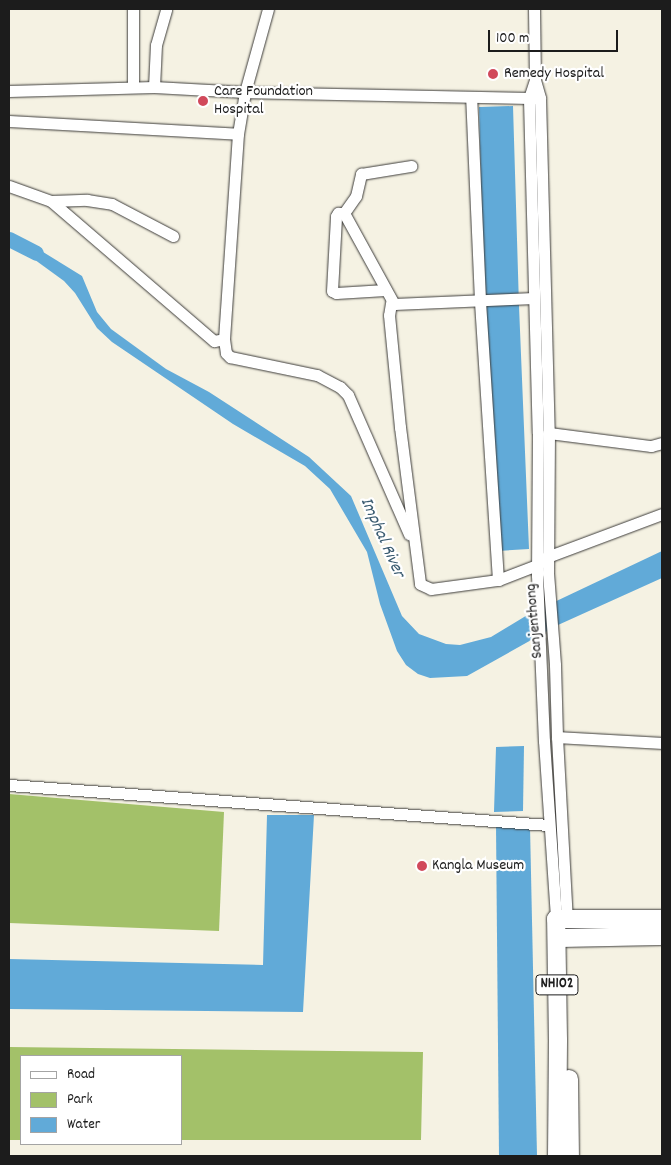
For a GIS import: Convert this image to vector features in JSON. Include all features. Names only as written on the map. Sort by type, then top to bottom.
[{"type":"highway","points":[[562,919],[662,919]]},
{"type":"highway","name":"NH102","points":[[556,1156],[562,919]]},
{"type":"highway","points":[[562,938],[662,936]]},
{"type":"highway","name":"NH102","points":[[562,938],[570,1156]]},
{"type":"street","points":[[133,9],[133,87]]},
{"type":"street","points":[[154,87],[157,39],[166,9]]},
{"type":"street","points":[[268,9],[245,92],[238,134],[224,339],[226,352],[230,357],[317,375],[340,387],[348,395],[415,547]]},
{"type":"street","points":[[534,9],[534,298],[541,571]]},
{"type":"street","points":[[9,91],[154,87],[245,92],[535,98]]},
{"type":"street","points":[[470,98],[480,300],[498,580]]},
{"type":"street","points":[[535,98],[549,433],[547,557],[541,571]]},
{"type":"street","points":[[9,121],[238,134]]},
{"type":"street","points":[[344,213],[356,196],[361,174],[411,166]]},
{"type":"street","points":[[9,186],[50,201],[214,341],[224,339]]},
{"type":"street","points":[[50,201],[87,200],[112,204],[172,236]]},
{"type":"street","points":[[344,213],[338,213],[336,216],[332,291],[336,293],[385,290]]},
{"type":"street","points":[[344,213],[391,303],[389,313],[397,399],[419,581],[425,588],[431,589],[498,580],[541,571]]},
{"type":"street","points":[[391,303],[397,305],[534,298]]},
{"type":"street","points":[[549,433],[651,446],[662,443]]},
{"type":"street","points":[[547,557],[662,514]]},
{"type":"street","name":"Sanjenthong","points":[[541,571],[542,664],[549,825],[562,919]]},
{"type":"street","name":"Sanjenthong","points":[[541,571],[555,665],[562,919]]},
{"type":"street","points":[[557,737],[662,743]]},
{"type":"street","points":[[9,785],[549,825]]},
{"type":"green space","points":[[9,794],[224,812],[219,931],[9,923]]},
{"type":"green space","points":[[9,1047],[423,1052],[421,1140],[182,1140],[182,1055],[20,1055],[20,1140],[9,1140]]},
{"type":"water","points":[[513,106],[529,549],[498,551],[484,309],[479,107]]},
{"type":"water","points":[[9,241],[35,247],[82,276],[97,312],[111,329],[166,369],[209,392],[309,457],[351,496],[402,616],[419,634],[446,644],[460,645],[491,637],[529,614],[662,551],[662,578],[558,625],[467,676],[430,678],[418,674],[406,665],[397,651],[380,604],[367,552],[330,489],[305,466],[233,424],[112,342],[97,328],[75,293],[64,281]]},
{"type":"water","points":[[524,746],[523,811],[494,812],[496,747]]},
{"type":"water","points":[[267,815],[314,815],[303,1012],[9,1009],[9,959],[263,965]]},
{"type":"water","points":[[496,825],[530,826],[537,1156],[499,1156]]},
{"type":"waterway","name":"Imphal River","points":[[9,239],[36,253]]},
{"type":"place","name":"Remedy Hospital","points":[[493,74]]},
{"type":"place","name":"Care Foundation Hospital","points":[[203,101]]},
{"type":"place","name":"Kangla Museum","points":[[422,866]]}]
